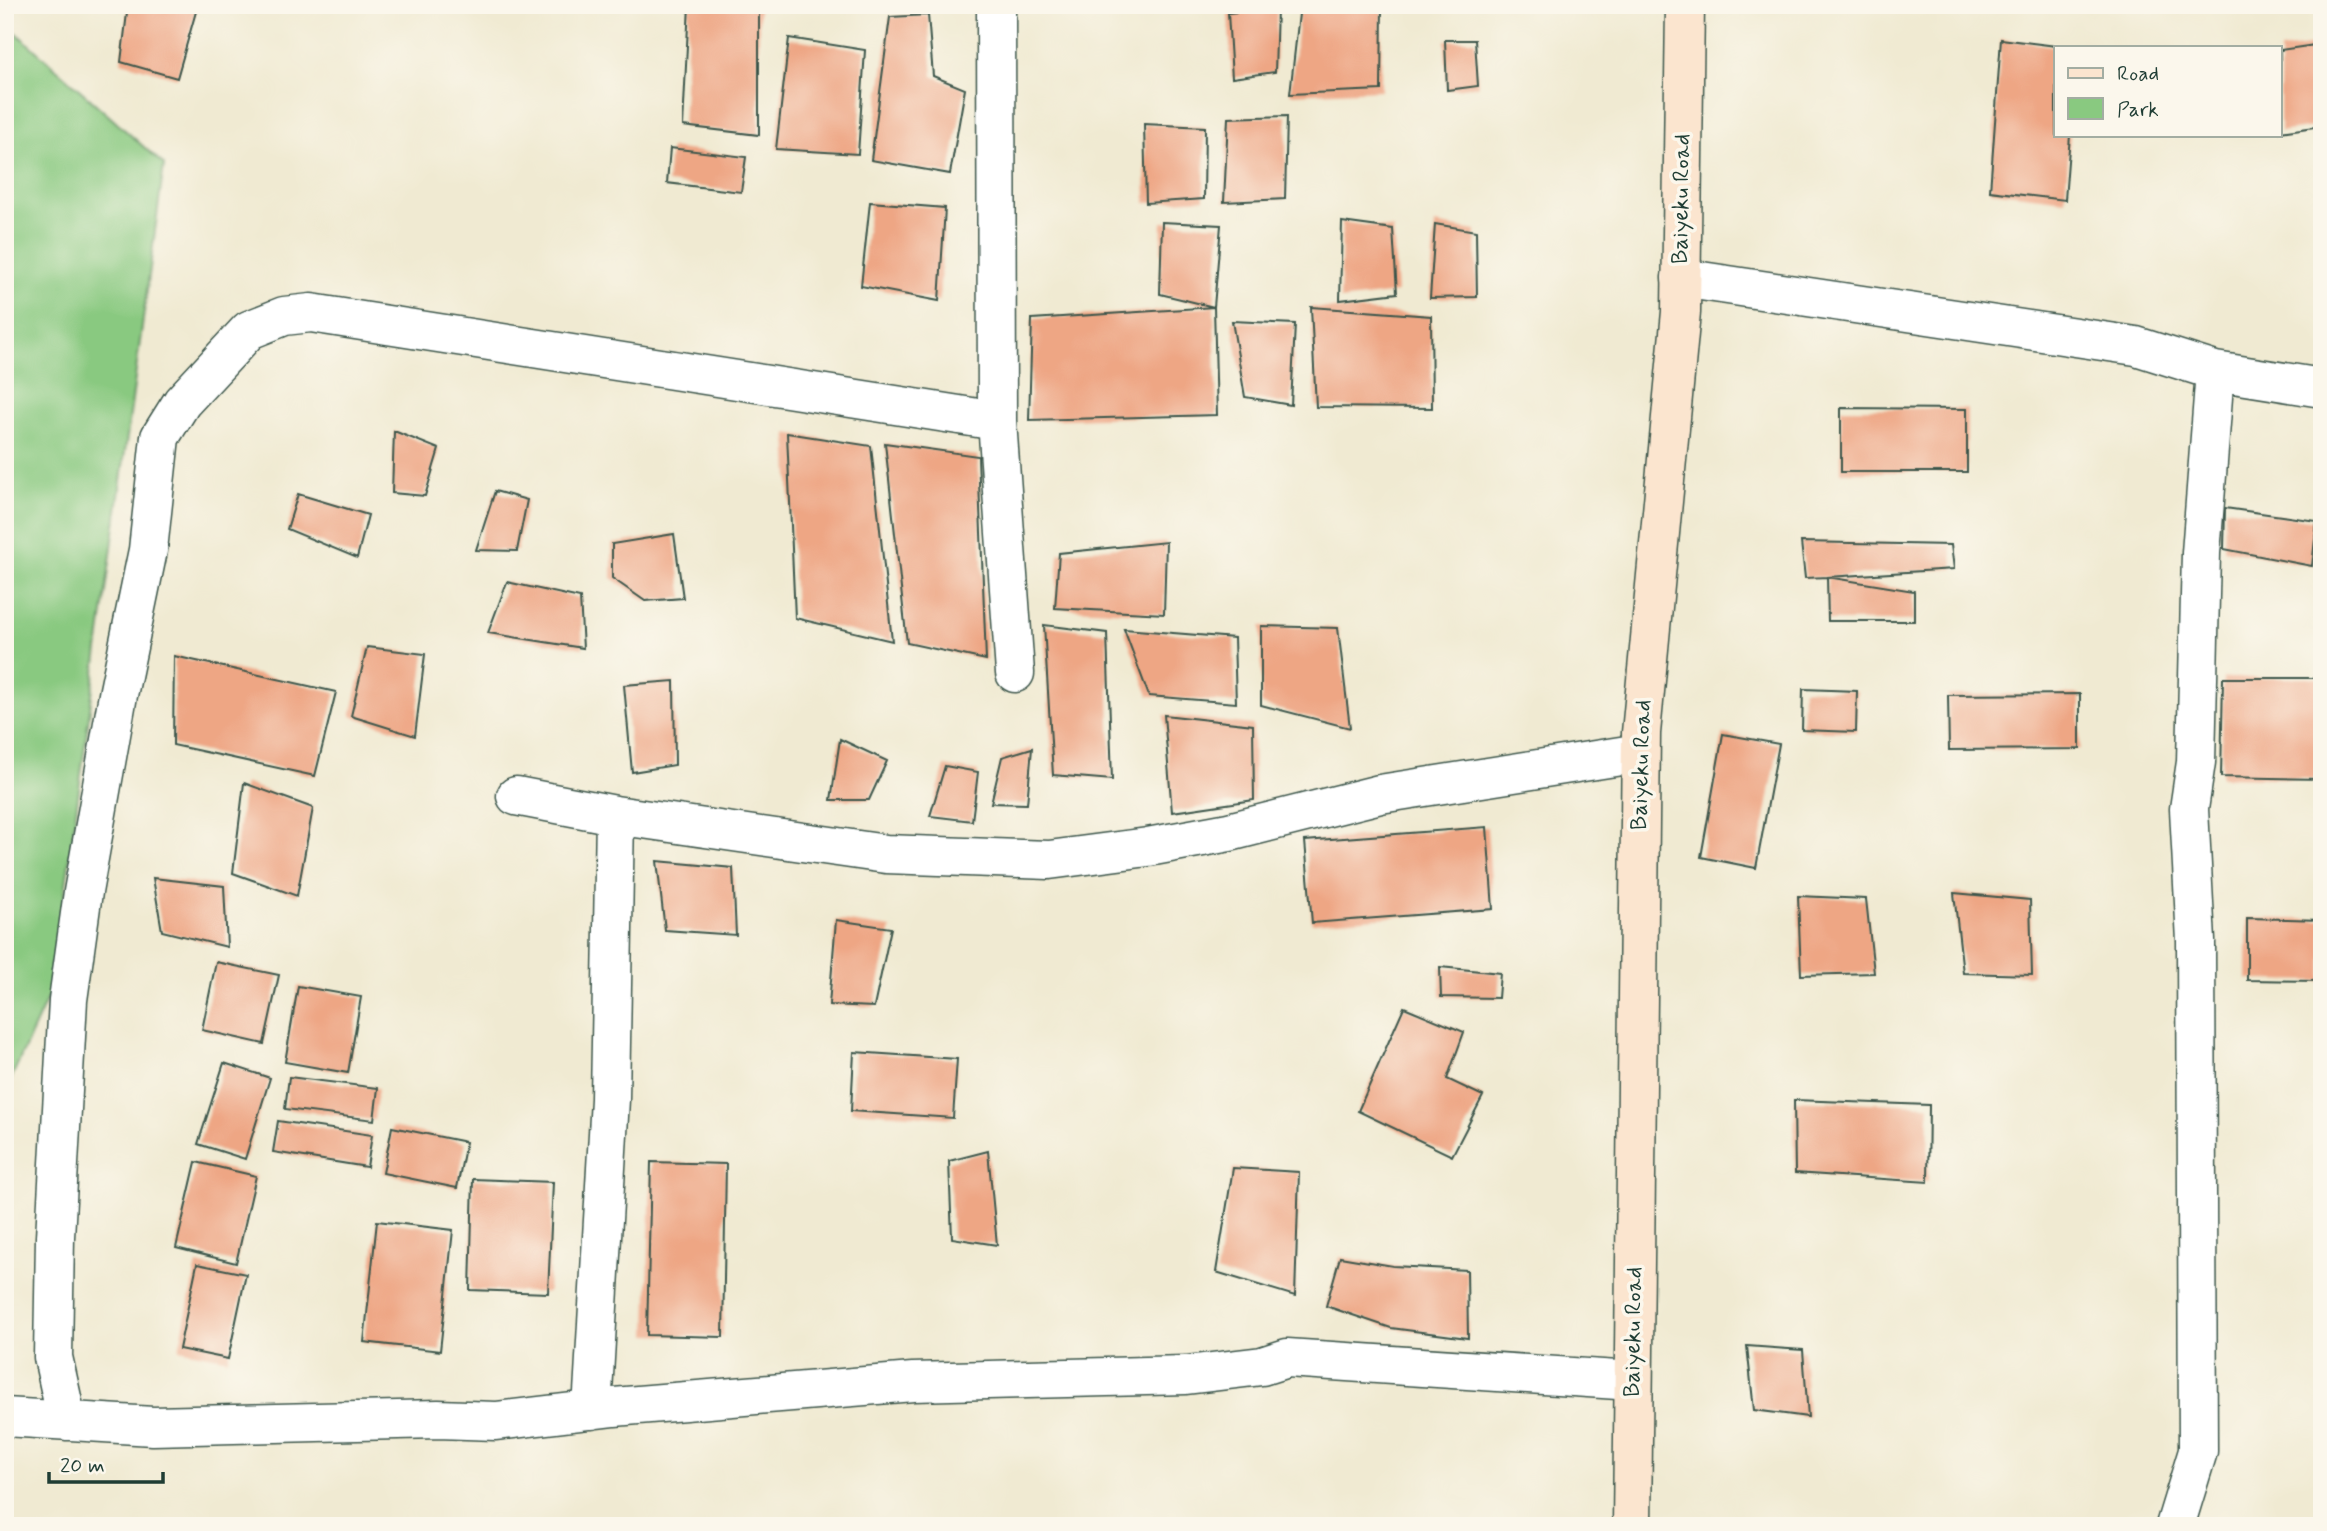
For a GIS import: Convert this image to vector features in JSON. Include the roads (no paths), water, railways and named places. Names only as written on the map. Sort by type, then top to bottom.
[{"type":"main road","name":"Baiyeku Road","points":[[1632,1526],[1640,753],[1681,312],[1685,5]]},
{"type":"street","points":[[996,5],[997,421],[1015,673]]},
{"type":"street","points":[[1681,278],[2136,346],[2215,371],[2322,388]]},
{"type":"street","points":[[66,1421],[53,1357],[55,1237],[68,1000],[83,892],[118,695],[148,550],[160,437],[182,401],[249,330],[284,316],[311,313],[997,421]]},
{"type":"street","points":[[2175,1526],[2198,1451],[2196,940],[2189,809],[2196,762],[2201,553],[2215,371]]},
{"type":"street","points":[[516,796],[615,815],[886,854],[1049,860],[1149,847],[1229,832],[1380,794],[1640,753]]},
{"type":"street","points":[[592,1410],[610,1098],[615,815]]},
{"type":"street","points":[[5,1417],[153,1426],[438,1419],[496,1421],[913,1382],[1186,1375],[1262,1366],[1287,1358],[1633,1381]]}]
